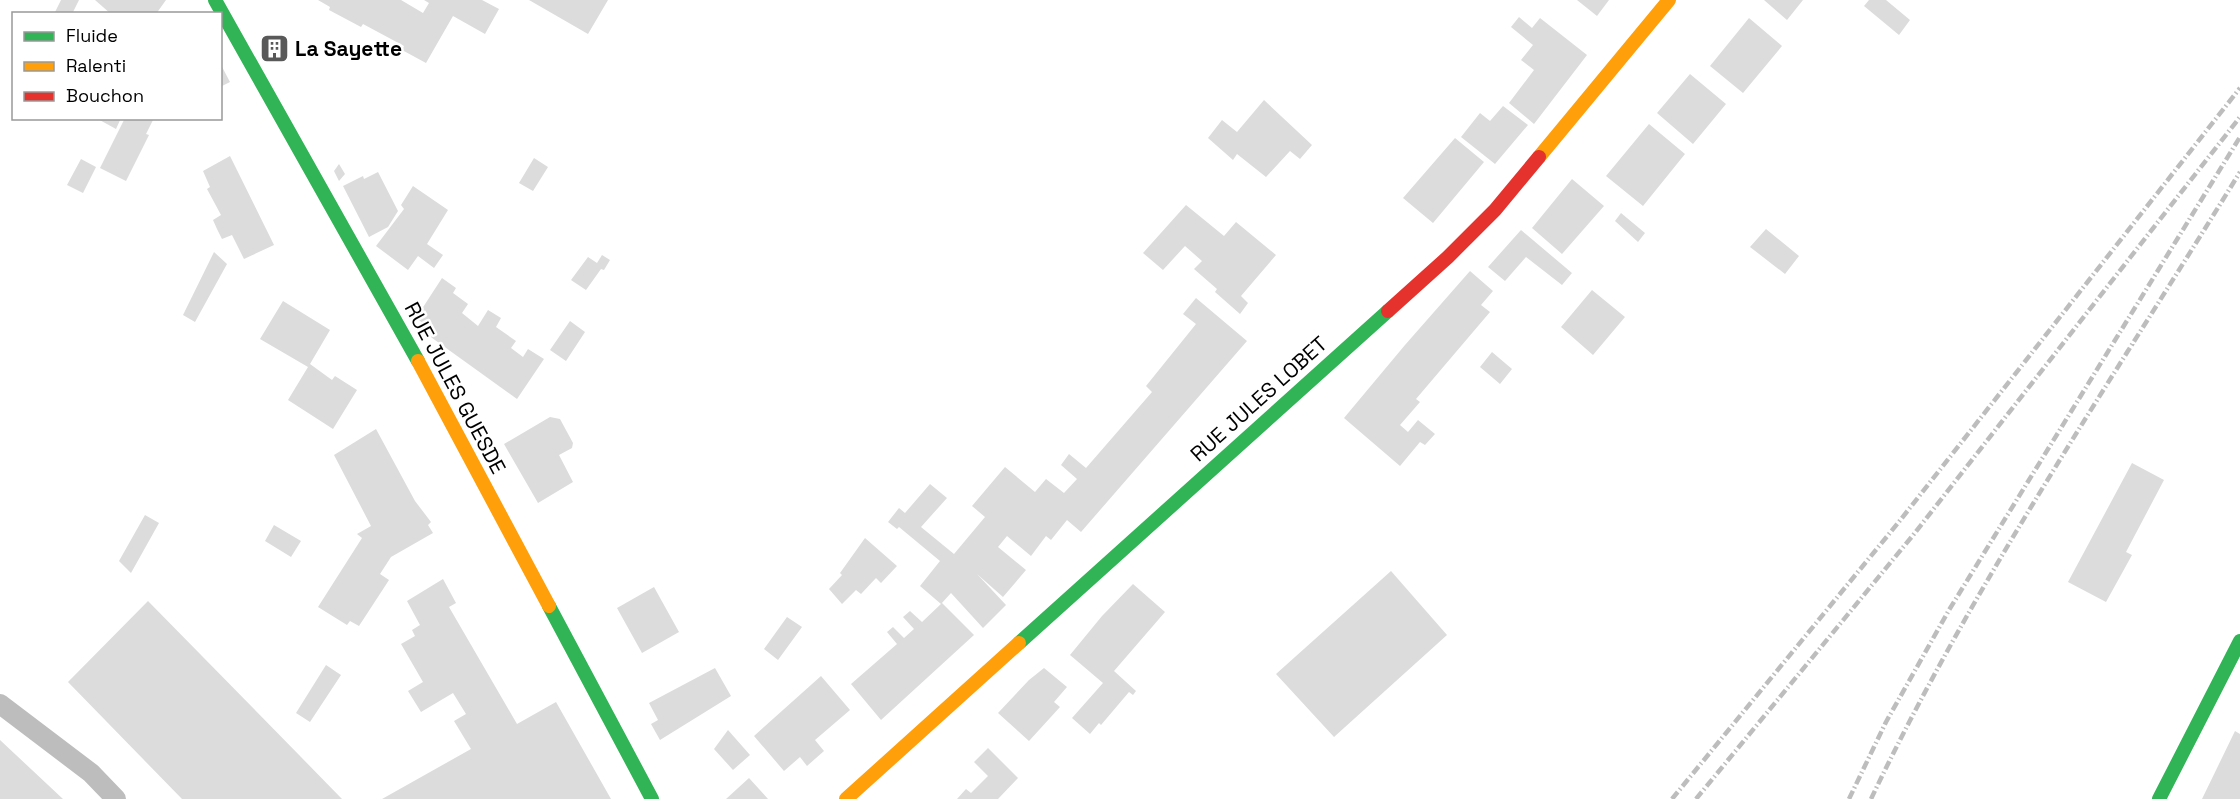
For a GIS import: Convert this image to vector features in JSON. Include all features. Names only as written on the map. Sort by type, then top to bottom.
[{"type":"street","name":"RUE JULES LOBET","points":[[846,799],[1448,257],[1495,210],[1669,0]]},
{"type":"street","name":"RUE JULES GUESDE","points":[[222,12],[386,302],[652,799]]},
{"type":"street","points":[[2159,799],[2240,641]]},
{"type":"lane","points":[[0,704],[91,773],[116,799]]},
{"type":"building","points":[[61,0],[79,0],[73,12],[55,12]]},
{"type":"building","points":[[95,0],[166,0],[157,12],[109,12]]},
{"type":"building","points":[[318,0],[401,0],[423,13],[429,3],[424,0],[482,0],[499,9],[485,34],[453,16],[426,63],[402,50],[404,46],[363,24],[361,27],[329,10],[330,7]]},
{"type":"building","points":[[529,0],[608,0],[588,34]]},
{"type":"building","points":[[1577,0],[1609,0],[1597,16]]},
{"type":"building","points":[[1764,0],[1803,0],[1787,20]]},
{"type":"building","points":[[1869,0],[1886,0],[1910,20],[1899,35],[1864,6]]},
{"type":"building","points":[[1519,17],[1532,28],[1540,18],[1587,55],[1534,124],[1509,103],[1534,70],[1521,60],[1533,45],[1511,27]]},
{"type":"building","points":[[1749,18],[1782,46],[1743,93],[1710,66]]},
{"type":"building","name":"La Sayette","points":[[273,38],[283,53],[274,59],[264,44]]},
{"type":"building","points":[[222,67],[230,82],[222,86]]},
{"type":"building","points":[[1690,74],[1726,104],[1693,144],[1657,113]]},
{"type":"building","points":[[1264,100],[1312,145],[1300,159],[1290,151],[1266,177],[1237,154],[1233,160],[1208,138],[1222,120],[1237,132]]},
{"type":"building","points":[[1503,106],[1528,125],[1495,164],[1461,137],[1480,113],[1490,121]]},
{"type":"building","points":[[100,120],[120,120],[116,129]]},
{"type":"building","points":[[124,120],[153,120],[146,134],[149,135],[126,181],[100,168]]},
{"type":"building","points":[[1649,124],[1685,154],[1643,206],[1606,176]]},
{"type":"building","points":[[1455,138],[1484,162],[1433,223],[1403,198]]},
{"type":"building","points":[[230,156],[274,245],[244,259],[232,235],[222,239],[217,229],[213,220],[221,215],[207,189],[210,187],[203,171]]},
{"type":"building","points":[[534,158],[548,167],[533,191],[519,183]]},
{"type":"building","points":[[81,159],[96,167],[83,193],[67,185]]},
{"type":"building","points":[[339,164],[345,174],[339,181],[334,171]]},
{"type":"building","points":[[378,172],[398,211],[388,227],[369,237],[343,186],[363,176],[364,179]]},
{"type":"building","points":[[1572,179],[1604,206],[1562,254],[1532,228]]},
{"type":"building","points":[[413,186],[448,210],[427,244],[443,255],[434,268],[418,256],[408,270],[376,246],[404,209],[401,205]]},
{"type":"building","points":[[1186,205],[1224,236],[1236,222],[1276,255],[1241,296],[1248,303],[1240,314],[1194,269],[1202,261],[1185,246],[1163,270],[1143,253]]},
{"type":"building","points":[[1621,213],[1645,233],[1638,242],[1615,221]]},
{"type":"building","points":[[1766,229],[1799,256],[1785,274],[1750,247]]},
{"type":"building","points":[[1521,230],[1572,273],[1562,285],[1526,257],[1505,281],[1488,267]]},
{"type":"building","points":[[214,252],[227,264],[195,322],[183,315]]},
{"type":"building","points":[[602,255],[610,260],[586,290],[571,280],[588,257],[597,263]]},
{"type":"building","points":[[1470,271],[1493,291],[1481,305],[1490,312],[1416,399],[1420,402],[1400,425],[1408,432],[1418,420],[1435,434],[1425,445],[1420,442],[1400,466],[1344,418]]},
{"type":"building","points":[[442,278],[456,288],[453,293],[468,304],[462,313],[478,326],[488,310],[501,318],[496,327],[516,341],[511,348],[523,357],[528,349],[544,359],[517,399],[428,335],[431,329],[416,318]]},
{"type":"building","points":[[1592,290],[1625,317],[1593,355],[1561,327]]},
{"type":"building","points":[[1196,298],[1247,341],[1081,532],[1067,520],[1051,540],[1046,536],[1031,556],[1007,536],[998,547],[1026,570],[1003,597],[977,574],[1006,605],[983,628],[951,593],[941,604],[920,586],[940,561],[899,527],[897,529],[888,522],[899,508],[905,513],[930,484],[947,498],[921,527],[954,554],[985,517],[972,506],[1005,467],[1035,492],[1046,479],[1064,493],[1077,479],[1061,465],[1069,454],[1086,468],[1152,392],[1146,386],[1196,324],[1183,314]]},
{"type":"building","points":[[283,301],[330,330],[310,364],[332,380],[335,376],[357,390],[333,429],[288,400],[308,367],[260,339]]},
{"type":"building","points":[[570,321],[585,332],[566,361],[550,350]]},
{"type":"building","points":[[1492,352],[1512,369],[1500,384],[1480,367]]},
{"type":"building","points":[[550,417],[560,419],[573,443],[572,448],[559,455],[573,482],[538,503],[504,444]]},
{"type":"building","points":[[376,429],[415,501],[431,522],[428,525],[433,533],[391,557],[380,574],[389,580],[359,626],[350,621],[347,625],[318,607],[362,538],[357,534],[371,526],[334,455]]},
{"type":"building","points":[[2132,463],[2164,480],[2126,552],[2132,555],[2106,602],[2068,582]]},
{"type":"building","points":[[145,515],[159,523],[131,573],[119,561]]},
{"type":"building","points":[[274,525],[301,541],[291,557],[265,541]]},
{"type":"building","points":[[865,538],[897,566],[881,583],[876,578],[861,594],[856,590],[842,604],[829,589],[842,575],[840,573]]},
{"type":"building","points":[[1391,571],[1447,635],[1334,737],[1276,674]]},
{"type":"building","points":[[443,579],[456,603],[449,607],[517,724],[556,702],[611,799],[382,799],[471,749],[454,721],[466,714],[453,693],[421,712],[408,691],[423,682],[401,644],[415,636],[412,630],[420,625],[407,601]]},
{"type":"building","points":[[1133,584],[1165,612],[1114,671],[1136,691],[1133,695],[1129,692],[1101,725],[1099,723],[1090,734],[1072,718],[1103,683],[1070,655],[1102,616]]},
{"type":"building","points":[[654,587],[679,632],[642,653],[617,608]]},
{"type":"building","points":[[148,601],[342,799],[182,799],[68,682]]},
{"type":"building","points":[[942,603],[974,635],[881,720],[851,684],[897,644],[887,632],[893,627],[904,638],[914,629],[903,617],[910,611],[922,622]]},
{"type":"building","points":[[787,617],[802,627],[778,660],[764,649]]},
{"type":"building","points":[[326,665],[341,675],[310,722],[296,713]]},
{"type":"building","points":[[715,668],[731,696],[660,740],[651,724],[658,720],[649,703]]},
{"type":"building","points":[[1044,668],[1067,687],[1054,702],[1060,707],[1029,741],[998,713],[1029,680]]},
{"type":"building","points":[[821,676],[850,710],[815,740],[824,751],[807,766],[800,757],[784,771],[754,736]]},
{"type":"building","points":[[728,730],[750,755],[733,770],[714,749]]},
{"type":"building","points":[[2235,731],[2240,734],[2240,799],[2202,799]]},
{"type":"building","points":[[0,740],[63,799],[0,799]]},
{"type":"building","points":[[988,748],[1018,778],[998,799],[957,799],[966,789],[971,793],[988,776],[974,762]]},
{"type":"building","points":[[749,778],[768,799],[726,799]]},
{"type":"railway","points":[[1672,799],[1898,523],[2240,88]]},
{"type":"railway","points":[[1696,799],[1914,534],[2240,117]]},
{"type":"railway","points":[[1849,799],[1886,722],[1949,610],[2240,137]]},
{"type":"railway","points":[[1871,799],[1912,718],[2000,559],[2240,172]]},
{"type":"traffic: fast","points":[[215,0],[222,12]]},
{"type":"traffic: fast","points":[[222,12],[418,361]]},
{"type":"traffic: fast","points":[[1019,643],[1388,311]]},
{"type":"traffic: fast","points":[[549,606],[652,799]]},
{"type":"traffic: fast","points":[[2159,799],[2240,641]]},
{"type":"traffic: slow","points":[[1539,157],[1669,0]]},
{"type":"traffic: slow","points":[[418,361],[549,606]]},
{"type":"traffic: slow","points":[[846,799],[1019,643]]},
{"type":"traffic: jam","points":[[1388,311],[1448,257],[1495,210],[1539,157]]},
{"type":"place","name":"La Sayette","points":[[274,49]]}]
